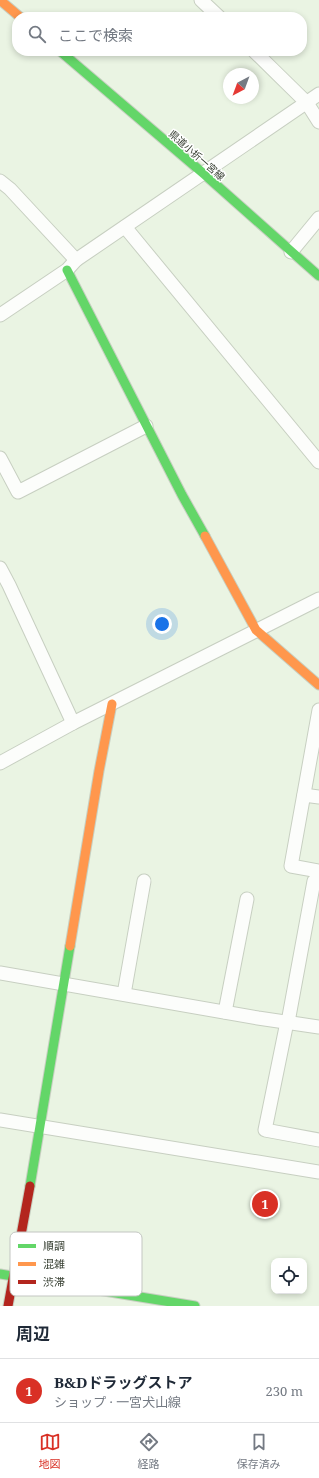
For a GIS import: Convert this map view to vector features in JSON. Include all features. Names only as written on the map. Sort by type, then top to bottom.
[{"type":"street","points":[[0,0],[14,12]]},
{"type":"street","points":[[201,0],[214,12]]},
{"type":"street","name":"県道小折一宮線","points":[[66,56],[204,174],[319,276]]},
{"type":"street","points":[[259,56],[307,103],[319,122]]},
{"type":"street","points":[[0,315],[67,270],[76,260],[319,94]]},
{"type":"street","points":[[0,181],[10,189],[76,260]]},
{"type":"street","points":[[291,252],[319,218]]},
{"type":"street","points":[[125,227],[319,462]]},
{"type":"street","points":[[67,270],[182,495],[256,630],[319,685]]},
{"type":"street","points":[[0,458],[18,492],[146,426]]},
{"type":"street","points":[[0,568],[73,723]]},
{"type":"street","points":[[0,763],[73,723],[319,599]]},
{"type":"street","points":[[20,1232],[40,1126],[99,770],[112,704]]},
{"type":"street","points":[[319,710],[291,866],[316,876],[266,1130],[319,1140]]},
{"type":"street","points":[[304,795],[319,797]]},
{"type":"street","points":[[124,994],[144,881]]},
{"type":"street","points":[[225,1012],[247,899]]},
{"type":"street","points":[[0,973],[319,1027]]},
{"type":"street","points":[[0,1120],[319,1172]]},
{"type":"street","points":[[0,1274],[10,1276]]},
{"type":"street","points":[[8,1306],[10,1291]]},
{"type":"street","points":[[134,1296],[195,1306]]},
{"type":"traffic: fast","points":[[66,56],[204,174],[319,276]]},
{"type":"traffic: fast","points":[[67,270],[182,495],[205,536]]},
{"type":"traffic: fast","points":[[30,1186],[70,946]]},
{"type":"traffic: fast","points":[[0,1274],[10,1276]]},
{"type":"traffic: fast","points":[[134,1296],[195,1306]]},
{"type":"traffic: slow","points":[[0,0],[14,12]]},
{"type":"traffic: slow","points":[[205,536],[256,630],[319,685]]},
{"type":"traffic: slow","points":[[70,946],[99,771],[112,704]]},
{"type":"traffic: jam","points":[[22,1232],[30,1186]]},
{"type":"traffic: jam","points":[[8,1306],[10,1295]]},
{"type":"place","name":"B&Dドラッグストア","points":[[265,1204]]}]
